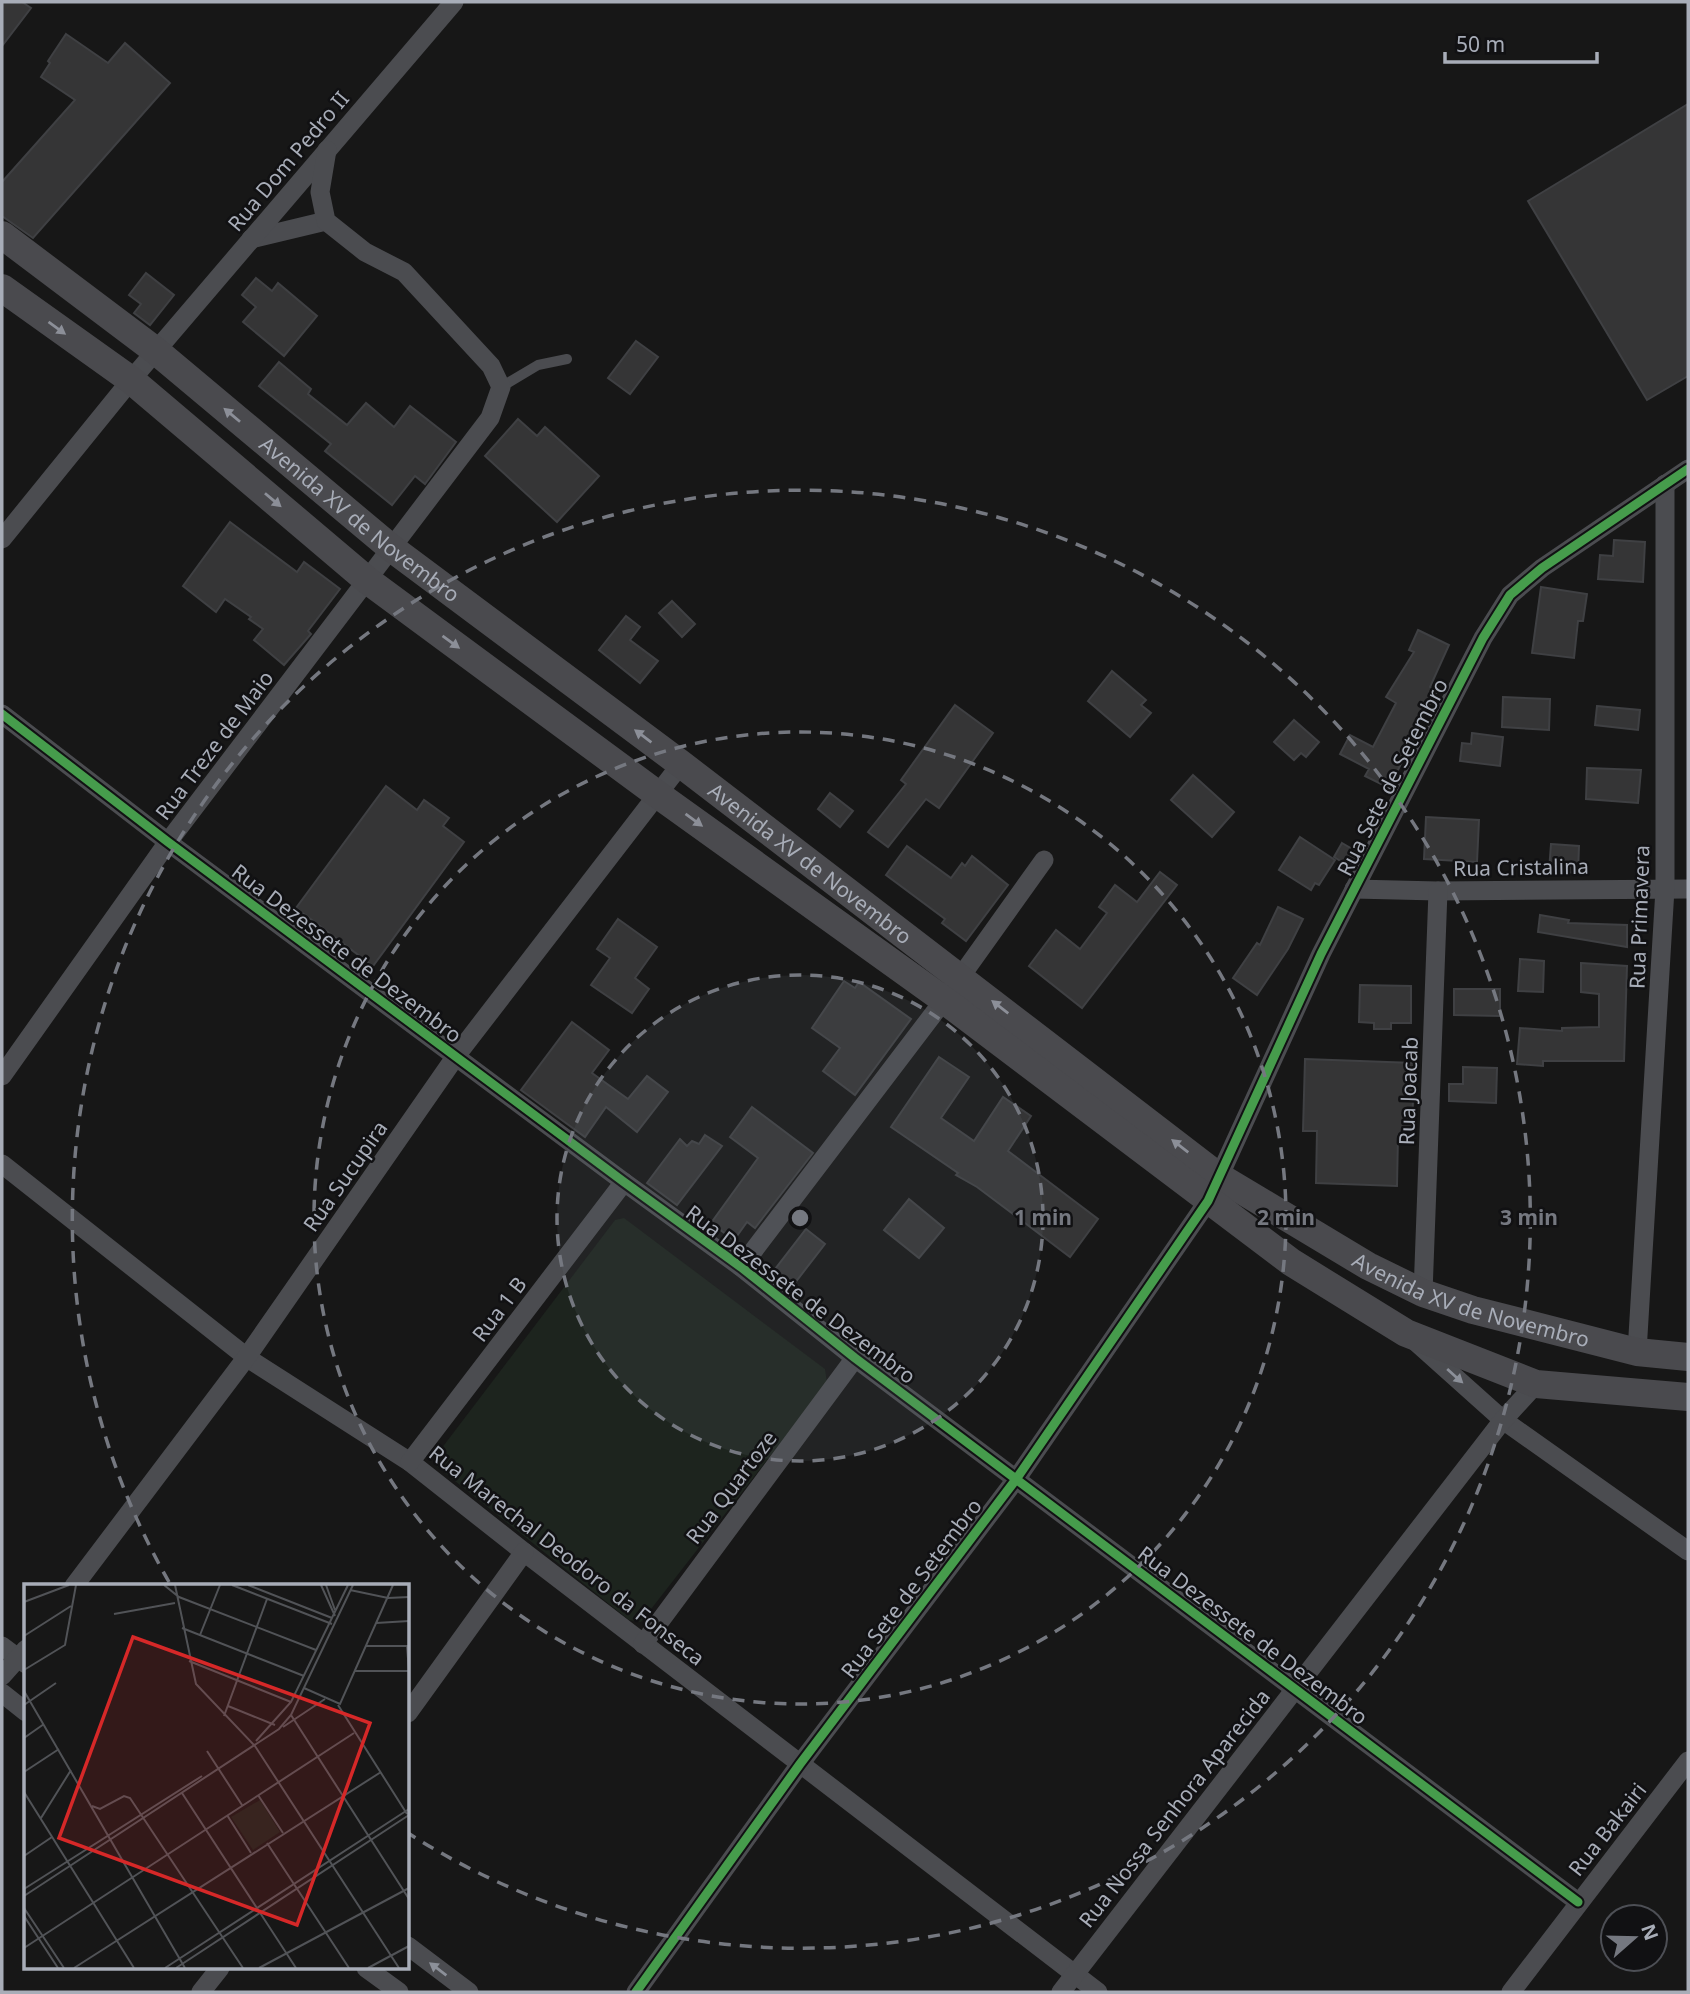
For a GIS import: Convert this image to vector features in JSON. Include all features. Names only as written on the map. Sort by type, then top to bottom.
[{"type":"main road","name":"Avenida XV de Novembro","points":[[2,235],[156,351],[390,547],[961,977],[1213,1189],[1291,1262],[1406,1333],[1536,1384],[1688,1397]]},
{"type":"main road","name":"Avenida XV de Novembro","points":[[2,288],[131,380],[368,580],[944,1000],[1213,1189],[1423,1293],[1473,1310],[1637,1352],[1688,1357]]},
{"type":"street","name":"Rua Dom Pedro II","points":[[131,380],[454,2]]},
{"type":"street","points":[[327,150],[320,192],[326,221],[365,252],[404,272],[491,366],[501,387]]},
{"type":"street","points":[[251,239],[326,221]]},
{"type":"street","points":[[2,539],[131,380]]},
{"type":"street","name":"Rua Treze de Maio","points":[[2,1076],[168,842],[490,418],[501,387]]},
{"type":"street","name":"Rua Sete de Setembro","points":[[636,1992],[800,1764],[1017,1478],[1213,1189],[1321,954],[1483,638],[1510,595],[1542,568],[1688,469]]},
{"type":"street","name":"Rua Primavera","points":[[1637,1352],[1665,889],[1665,484]]},
{"type":"street","name":"Rua Dezessete de Dezembro","points":[[2,714],[168,842],[741,1267],[855,1358],[1578,1902]]},
{"type":"street","name":"Rua Sucupira","points":[[76,1584],[246,1358],[456,1056],[681,764]]},
{"type":"street","name":"Rua Dezessete de Dezembro","points":[[741,1267],[944,1000],[1044,860]]},
{"type":"street","name":"Rua Cristalina","points":[[1354,889],[1688,889]]},
{"type":"street","name":"Rua Joacab","points":[[1423,1293],[1438,891]]},
{"type":"street","name":"Rua Marechal Deodoro da Fonseca","points":[[2,1164],[246,1358],[410,1462],[1098,1992]]},
{"type":"street","name":"Rua 1 B","points":[[410,1462],[624,1182]]},
{"type":"street","points":[[1406,1333],[1503,1420],[1688,1550]]},
{"type":"street","name":"Rua Quartoze","points":[[643,1644],[855,1358]]},
{"type":"street","name":"Rua Nossa Senhora Aparecida","points":[[1061,1992],[1503,1420],[1536,1384]]},
{"type":"street","points":[[410,1710],[524,1552]]},
{"type":"street","points":[[2,1646],[24,1658],[2,1676]]},
{"type":"street","points":[[2,1693],[24,1710]]},
{"type":"street","name":"Rua Bakairi","points":[[1511,1992],[1688,1761]]},
{"type":"street","points":[[410,1948],[469,1992]]},
{"type":"street","points":[[201,1992],[219,1969]]},
{"type":"street","points":[[367,1969],[399,1992]]},
{"type":"lane","points":[[501,387],[538,365],[566,359]]},
{"type":"shaded area","points":[[624,1218],[825,1369],[827,1383],[641,1622],[629,1620],[435,1465],[435,1457],[615,1220]]},
{"type":"building","points":[[2,2],[22,2],[31,8],[2,46]]},
{"type":"building","points":[[66,34],[108,63],[125,43],[170,83],[33,238],[2,216],[2,182],[75,100],[41,77]]},
{"type":"building","points":[[1688,104],[1688,376],[1647,400],[1528,201]]},
{"type":"building","points":[[146,273],[174,295],[150,325],[134,313],[141,304],[129,295]]},
{"type":"building","points":[[256,278],[272,291],[278,283],[317,316],[284,356],[243,322],[256,307],[242,295]]},
{"type":"building","points":[[636,341],[658,357],[630,394],[608,378]]},
{"type":"building","points":[[279,362],[311,389],[308,394],[347,425],[366,403],[394,427],[410,406],[456,442],[425,484],[415,476],[392,505],[325,451],[331,444],[259,386]]},
{"type":"building","points":[[518,419],[537,436],[545,427],[599,476],[557,522],[485,456]]},
{"type":"building","points":[[230,522],[297,572],[304,562],[340,589],[308,631],[311,634],[284,665],[254,640],[263,629],[249,619],[251,617],[225,599],[216,612],[183,586]]},
{"type":"building","points":[[1614,540],[1645,542],[1643,582],[1598,579],[1600,555],[1613,556]]},
{"type":"building","points":[[1541,587],[1587,594],[1583,621],[1578,621],[1574,658],[1532,653]]},
{"type":"building","points":[[672,601],[695,624],[682,637],[659,613]]},
{"type":"building","points":[[626,616],[640,627],[630,640],[658,661],[640,683],[599,650]]},
{"type":"building","points":[[1418,630],[1449,645],[1430,687],[1437,692],[1409,738],[1413,740],[1389,788],[1365,776],[1369,769],[1340,754],[1350,735],[1373,747],[1396,703],[1386,697],[1414,652],[1409,650]]},
{"type":"building","points":[[1112,671],[1146,700],[1141,705],[1151,713],[1130,737],[1088,701]]},
{"type":"building","points":[[1503,697],[1550,699],[1549,730],[1502,727]]},
{"type":"building","points":[[955,705],[993,733],[939,808],[926,799],[888,847],[868,832],[906,784],[901,780]]},
{"type":"building","points":[[1597,706],[1640,710],[1638,730],[1595,725]]},
{"type":"building","points":[[1294,720],[1319,742],[1306,757],[1301,753],[1294,760],[1274,742]]},
{"type":"building","points":[[1472,733],[1503,737],[1500,766],[1460,761],[1462,743],[1471,744]]},
{"type":"building","points":[[1587,768],[1641,770],[1638,803],[1586,799]]},
{"type":"building","points":[[1193,775],[1234,812],[1212,837],[1171,800]]},
{"type":"building","points":[[386,786],[417,810],[424,800],[449,818],[443,826],[464,842],[373,966],[296,908]]},
{"type":"building","points":[[830,793],[853,811],[840,827],[818,809]]},
{"type":"building","points":[[1426,817],[1479,820],[1477,862],[1424,859]]},
{"type":"building","points":[[1300,837],[1335,860],[1319,885],[1315,883],[1311,890],[1279,870]]},
{"type":"building","points":[[1342,843],[1359,853],[1352,868],[1334,857]]},
{"type":"building","points":[[1551,844],[1579,846],[1578,873],[1549,871]]},
{"type":"building","points":[[907,846],[951,878],[962,863],[965,866],[972,856],[1008,885],[966,941],[942,923],[945,919],[886,875]]},
{"type":"building","points":[[1160,872],[1177,885],[1082,1008],[1029,966],[1056,930],[1080,949],[1107,913],[1099,907],[1115,885],[1137,902]]},
{"type":"building","points":[[1278,907],[1303,919],[1288,949],[1257,995],[1233,978],[1257,943],[1260,945]]},
{"type":"building","points":[[1540,915],[1569,920],[1568,923],[1627,925],[1627,947],[1538,932]]},
{"type":"building","points":[[618,919],[657,947],[635,978],[649,989],[632,1013],[591,985],[610,958],[597,949]]},
{"type":"building","points":[[1520,959],[1544,961],[1543,992],[1518,991]]},
{"type":"building","points":[[1581,963],[1627,966],[1624,1061],[1543,1061],[1543,1066],[1517,1064],[1520,1028],[1562,1031],[1562,1028],[1599,1027],[1599,994],[1581,992]]},
{"type":"building","points":[[844,981],[855,988],[859,982],[911,1019],[855,1095],[823,1071],[840,1048],[812,1028]]},
{"type":"building","points":[[1360,985],[1411,986],[1411,1023],[1391,1023],[1391,1029],[1374,1029],[1374,1023],[1359,1022]]},
{"type":"building","points":[[1454,989],[1500,989],[1500,1016],[1454,1015]]},
{"type":"building","points":[[572,1022],[609,1050],[592,1073],[628,1099],[647,1076],[668,1092],[637,1132],[606,1107],[585,1137],[521,1090]]},
{"type":"building","points":[[939,1057],[969,1077],[941,1118],[974,1141],[1003,1097],[1031,1116],[1008,1151],[1098,1219],[1070,1257],[977,1187],[956,1175],[958,1173],[891,1127]]},
{"type":"building","points":[[1305,1059],[1414,1063],[1412,1135],[1398,1135],[1397,1186],[1316,1183],[1317,1131],[1303,1131]]},
{"type":"building","points":[[1463,1067],[1497,1068],[1496,1103],[1449,1101],[1449,1084],[1463,1084]]},
{"type":"building","points":[[752,1107],[813,1153],[755,1228],[747,1222],[734,1240],[711,1223],[758,1158],[730,1137]]},
{"type":"building","points":[[705,1135],[722,1146],[677,1205],[647,1183],[680,1139],[687,1146],[692,1141],[699,1144]]},
{"type":"building","points":[[909,1199],[944,1228],[919,1258],[884,1230]]},
{"type":"building","points":[[806,1229],[825,1244],[791,1288],[772,1273]]},
{"type":"cycle path","points":[[636,1992],[800,1764],[1017,1478],[1208,1201],[1321,954],[1483,638],[1510,595],[1542,568],[1688,469]]},
{"type":"cycle path","points":[[2,714],[168,842],[741,1267],[855,1358],[1578,1902]]}]
